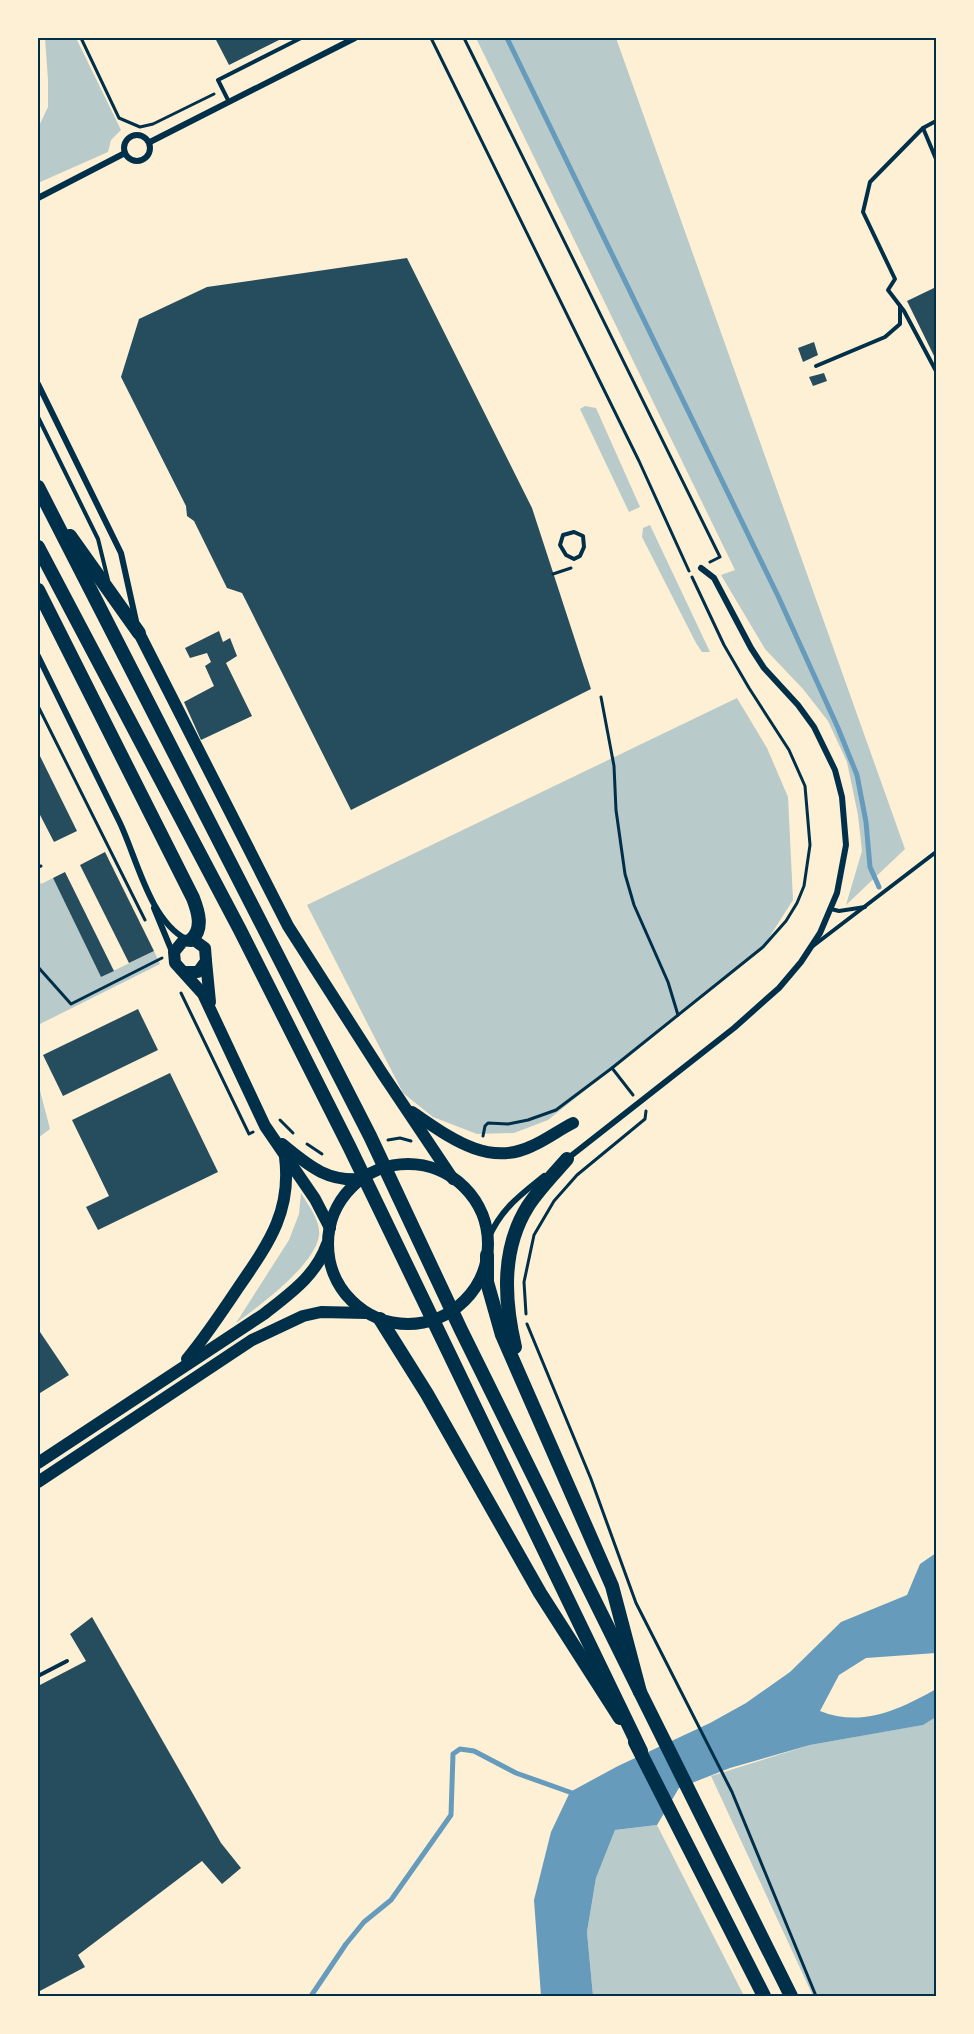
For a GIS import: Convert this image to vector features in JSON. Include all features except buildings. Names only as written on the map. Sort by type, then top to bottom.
[{"type":"main road","points":[[38,487],[370,1136],[461,1330],[791,1996]]},
{"type":"main road","points":[[46,503],[139,633],[288,926],[453,1179],[475,1200],[486,1226],[487,1282],[495,1314],[612,1586],[640,1692]]},
{"type":"main road","points":[[38,547],[240,930],[349,1146],[641,1751],[764,1996]]},
{"type":"main road","points":[[38,590],[193,898],[198,913],[196,936],[177,947],[169,957],[203,994],[265,1126],[315,1199],[329,1234],[331,1266],[337,1281],[345,1294],[374,1316],[427,1394],[540,1593],[641,1751]]},
{"type":"main road","points":[[190,940],[199,942],[205,948],[209,994],[216,1020]]},
{"type":"main road","points":[[184,972],[198,972],[207,962]]},
{"type":"main road","points":[[405,1107],[454,1141],[480,1151],[497,1153],[515,1152],[531,1147],[573,1123]]},
{"type":"main road","points":[[272,1136],[303,1161],[330,1177],[347,1180],[362,1179]]},
{"type":"main road","points":[[179,1368],[205,1337],[273,1234],[282,1211],[285,1194],[284,1155]]},
{"type":"main road","points":[[544,1431],[515,1350],[507,1306],[507,1271],[517,1227],[528,1206],[567,1159]]},
{"type":"main road","points":[[38,1463],[264,1314],[298,1287],[322,1257],[338,1206],[346,1194],[362,1179],[388,1167],[406,1164],[434,1169],[453,1179]]},
{"type":"main road","points":[[38,1482],[252,1340],[303,1316],[321,1312],[374,1316],[397,1323],[412,1324],[442,1317],[459,1306],[473,1291],[482,1274],[487,1254]]},
{"type":"street","points":[[150,142],[356,38]]},
{"type":"street","points":[[141,135],[150,142],[150,153],[141,161],[132,160],[125,153],[124,145],[130,137],[141,135]]},
{"type":"street","points":[[38,198],[125,153]]},
{"type":"street","points":[[38,384],[121,553],[139,633]]},
{"type":"street","points":[[488,1239],[505,1209],[734,1028],[779,988],[801,962],[820,933],[837,893],[846,845],[842,797],[835,770],[814,727],[798,705],[764,668],[714,578],[699,568]]},
{"type":"street","points":[[38,656],[121,824],[149,893],[169,957]]},
{"type":"street","points":[[149,893],[173,929],[190,940]]},
{"type":"lane","points":[[229,102],[218,80],[301,38]]},
{"type":"lane","points":[[936,121],[923,128],[870,182],[863,212],[895,279],[888,290],[900,305],[936,371]]},
{"type":"lane","points":[[923,128],[936,159]]},
{"type":"lane","points":[[816,366],[890,334],[900,324],[900,305]]},
{"type":"lane","points":[[38,417],[98,539],[111,592]]},
{"type":"lane","points":[[574,532],[583,536],[584,547],[580,556],[574,558],[566,555],[560,545],[563,535],[574,532]]},
{"type":"lane","points":[[810,949],[936,852]]},
{"type":"lane","points":[[830,908],[839,911],[866,907]]},
{"type":"lane","points":[[38,1676],[67,1661]]},
{"type":"path","points":[[81,38],[119,118],[140,127],[153,124],[222,90]]},
{"type":"path","points":[[431,38],[639,461],[724,645],[748,688],[789,750],[805,786],[810,846],[804,885],[797,903],[786,921],[763,947],[612,1068],[638,1103],[646,1110],[645,1119],[577,1175],[554,1201],[534,1235],[524,1282],[526,1321],[591,1479],[636,1603],[732,1792],[816,1996]]},
{"type":"path","points":[[464,38],[720,557],[690,573]]},
{"type":"path","points":[[553,574],[571,568]]},
{"type":"path","points":[[601,697],[614,766],[616,810],[624,874],[634,905],[668,982],[678,1016]]},
{"type":"path","points":[[38,706],[148,927]]},
{"type":"path","points":[[38,967],[71,1004],[169,957]]},
{"type":"shaded area","points":[[45,38],[76,38],[121,130],[111,140],[108,152],[38,183],[38,128],[48,107]]},
{"type":"shaded area","points":[[476,38],[616,38],[905,849],[846,905],[862,851],[858,815],[847,762],[828,721],[803,689],[765,649],[721,575],[735,570]]},
{"type":"shaded area","points":[[585,406],[596,408],[640,507],[629,512],[580,409]]},
{"type":"shaded area","points":[[650,525],[710,652],[702,652],[696,643],[642,537],[643,528]]},
{"type":"shaded area","points":[[737,698],[767,748],[788,797],[793,900],[763,947],[548,1120],[514,1133],[477,1134],[433,1117],[403,1093],[307,905]]},
{"type":"shaded area","points":[[38,878],[41,884],[53,878],[101,977],[154,951],[160,964],[38,1025]]},
{"type":"shaded area","points":[[38,1083],[50,1129],[38,1138]]},
{"type":"shaded area","points":[[301,1193],[318,1225],[319,1236],[315,1248],[285,1284],[236,1323],[289,1240],[299,1214]]},
{"type":"shaded area","points":[[936,1717],[936,1996],[813,1996],[711,1776],[810,1745],[922,1725]]},
{"type":"shaded area","points":[[657,1825],[744,1996],[593,1996],[587,1932],[596,1878],[615,1830]]},
{"type":"water","points":[[936,1553],[936,1653],[866,1658],[839,1675],[820,1711],[850,1718],[865,1717],[895,1709],[936,1689],[936,1717],[923,1725],[810,1745],[730,1768],[679,1788],[657,1825],[615,1830],[596,1878],[587,1932],[593,1996],[541,1996],[534,1900],[551,1832],[570,1792],[746,1703],[790,1672],[841,1622],[907,1595],[920,1564]]},
{"type":"waterway","points":[[507,38],[778,596],[838,728],[857,775],[866,822],[870,867],[879,887]]},
{"type":"waterway","points":[[311,1996],[346,1944],[364,1922],[391,1900],[451,1815],[453,1754],[460,1749],[474,1751],[516,1773],[575,1794]]}]
